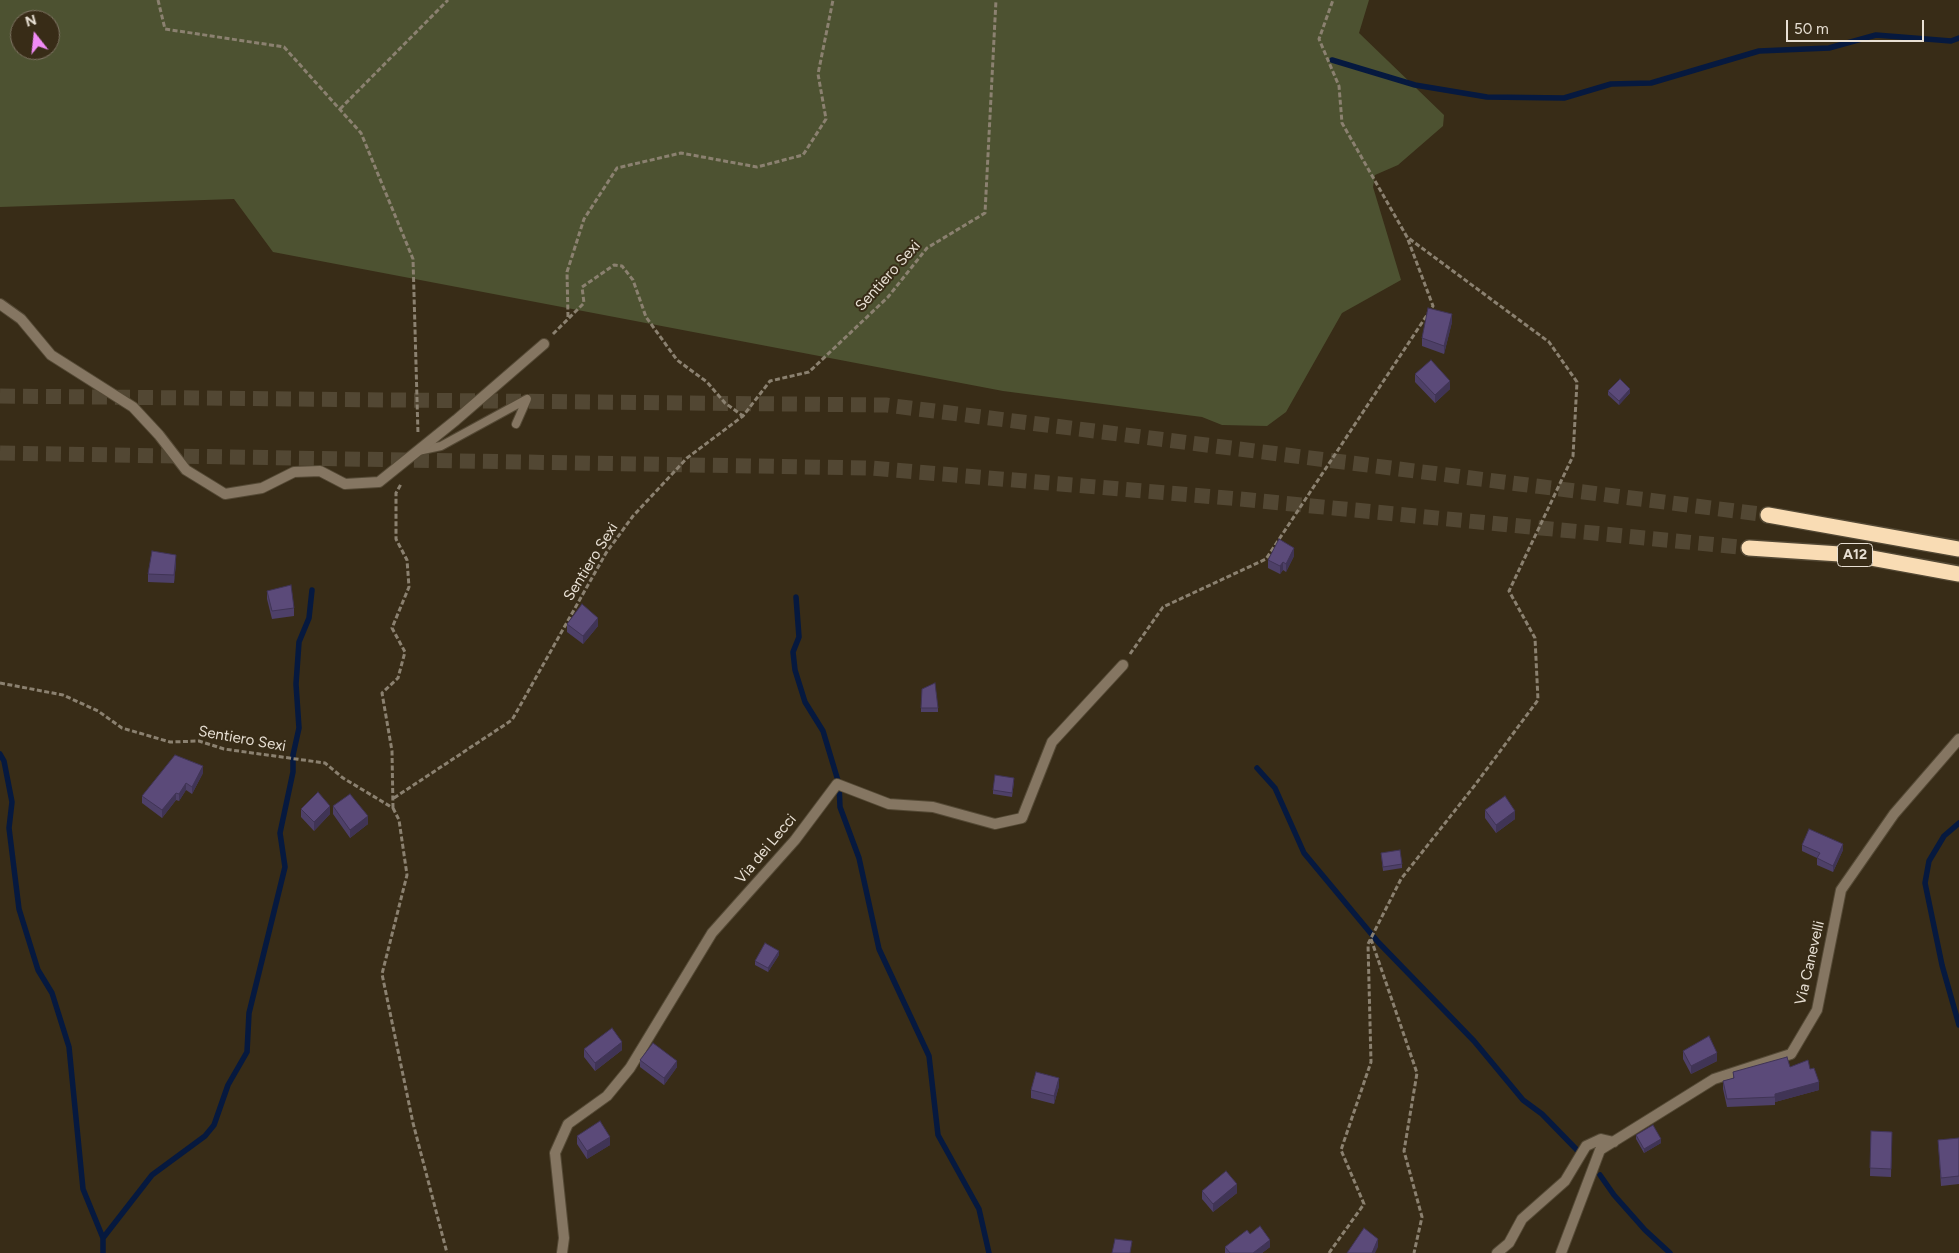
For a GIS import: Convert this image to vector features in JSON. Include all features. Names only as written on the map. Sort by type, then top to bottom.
[{"type":"highway","name":"A12","points":[[1768,515],[1959,549]]},
{"type":"highway","name":"A12","points":[[1749,548],[1856,555],[1959,574]]},
{"type":"street","points":[[0,304],[22,319],[51,355],[133,407],[159,435],[186,470],[225,494],[262,488],[294,472],[320,471],[345,484],[379,482],[544,344]]},
{"type":"street","name":"Via dei Lecci","points":[[562,1253],[564,1238],[555,1153],[568,1124],[606,1096],[630,1068],[712,934],[796,840],[837,784],[889,804],[933,807],[996,824],[1022,818],[1052,742],[1123,665]]},
{"type":"street","name":"Via Canevelli","points":[[1561,1253],[1600,1150],[1714,1079],[1791,1054],[1817,1010],[1841,890],[1894,814],[1959,739]]},
{"type":"street","points":[[1497,1253],[1509,1244],[1522,1219],[1565,1181],[1586,1146],[1601,1139],[1614,1142]]},
{"type":"lane","points":[[418,451],[441,446],[527,399],[516,424]]},
{"type":"path","points":[[158,0],[165,29],[284,47],[361,133],[413,259],[418,451]]},
{"type":"path","points":[[340,109],[448,0]]},
{"type":"path","points":[[568,317],[567,272],[584,219],[617,168],[681,153],[757,167],[803,155],[826,119],[818,74],[833,0]]},
{"type":"path","name":"Sentiero Sexi","points":[[394,798],[512,720],[606,553],[633,516],[687,458],[743,416],[770,381],[809,372],[888,297],[927,248],[985,214],[996,0]]},
{"type":"path","points":[[1123,665],[1163,607],[1266,559],[1433,306],[1407,237],[1342,123],[1339,86],[1319,40],[1333,0]]},
{"type":"path","points":[[1330,1253],[1364,1204],[1341,1150],[1370,1062],[1368,944],[1401,879],[1475,785],[1538,700],[1535,638],[1509,591],[1573,456],[1577,382],[1549,342],[1407,237]]},
{"type":"path","points":[[544,344],[584,302],[582,287],[614,265],[622,266],[633,280],[646,317],[677,360],[707,382],[725,403],[743,416]]},
{"type":"path","points":[[405,476],[396,492],[396,539],[407,560],[409,587],[392,628],[405,652],[398,678],[382,693],[392,751],[393,808],[399,820],[406,875],[382,974],[413,1123],[447,1253]]},
{"type":"path","name":"Sentiero Sexi","points":[[0,683],[63,695],[98,711],[122,728],[170,742],[199,741],[224,749],[325,763],[343,778],[393,808]]},
{"type":"path","points":[[1371,939],[1417,1073],[1404,1151],[1422,1217],[1414,1253]]},
{"type":"green space","points":[[0,0],[1369,0],[1359,33],[1444,115],[1443,126],[1398,165],[1375,175],[1373,187],[1401,280],[1342,313],[1286,412],[1267,426],[1222,425],[1202,417],[1003,391],[273,252],[234,199],[0,207]]},
{"type":"building","points":[[1428,308],[1452,314],[1444,346],[1422,338]]},
{"type":"building","points":[[1431,360],[1450,381],[1435,395],[1415,374]]},
{"type":"building","points":[[1620,379],[1630,389],[1619,401],[1608,391]]},
{"type":"building","points":[[1279,539],[1294,548],[1286,564],[1283,562],[1280,566],[1268,560]]},
{"type":"building","points":[[152,551],[176,555],[174,575],[148,574]]},
{"type":"building","points":[[291,585],[294,608],[272,611],[267,591]]},
{"type":"building","points":[[582,604],[598,618],[583,636],[567,624]]},
{"type":"building","points":[[935,683],[938,708],[921,708],[922,689]]},
{"type":"building","points":[[175,755],[203,766],[192,787],[186,783],[179,794],[176,793],[162,810],[142,796]]},
{"type":"building","points":[[995,775],[1014,778],[1012,793],[993,790]]},
{"type":"building","points":[[318,792],[330,806],[314,822],[301,809]]},
{"type":"building","points":[[350,794],[368,816],[350,830],[333,806]]},
{"type":"building","points":[[1505,796],[1515,811],[1496,825],[1485,810]]},
{"type":"building","points":[[1809,829],[1843,844],[1833,866],[1817,858],[1820,853],[1802,845]]},
{"type":"building","points":[[1400,850],[1402,864],[1383,867],[1381,853]]},
{"type":"building","points":[[765,943],[779,951],[768,968],[755,961]]},
{"type":"building","points":[[612,1028],[622,1042],[595,1063],[584,1049]]},
{"type":"building","points":[[1709,1036],[1717,1053],[1691,1066],[1683,1051]]},
{"type":"building","points":[[653,1043],[677,1061],[664,1078],[640,1060]]},
{"type":"building","points":[[1787,1057],[1790,1067],[1808,1060],[1810,1069],[1814,1068],[1819,1082],[1775,1094],[1775,1097],[1727,1099],[1723,1081],[1734,1078],[1733,1072]]},
{"type":"building","points":[[1036,1072],[1059,1078],[1054,1096],[1031,1090]]},
{"type":"building","points":[[600,1121],[610,1137],[587,1151],[577,1136]]},
{"type":"building","points":[[1653,1125],[1661,1139],[1644,1149],[1636,1135]]},
{"type":"building","points":[[1871,1131],[1892,1132],[1891,1169],[1870,1168]]},
{"type":"building","points":[[1959,1138],[1959,1176],[1941,1178],[1938,1140]]},
{"type":"building","points":[[1226,1171],[1237,1184],[1213,1204],[1202,1191]]},
{"type":"building","points":[[1260,1226],[1270,1240],[1253,1253],[1230,1253],[1225,1247],[1247,1230],[1250,1234]]},
{"type":"building","points":[[1364,1228],[1378,1239],[1372,1253],[1347,1253]]},
{"type":"building","points":[[1115,1239],[1132,1241],[1130,1253],[1112,1253]]},
{"type":"waterway","points":[[1332,60],[1415,85],[1487,97],[1564,98],[1611,84],[1651,83],[1759,51],[1829,48],[1876,35],[1951,41],[1959,38]]},
{"type":"waterway","points":[[103,1238],[152,1175],[205,1136],[214,1125],[228,1085],[247,1052],[249,1013],[285,867],[280,833],[293,772],[293,755],[299,728],[296,684],[299,642],[309,618],[312,590]]},
{"type":"waterway","points":[[796,597],[799,637],[793,652],[795,670],[805,702],[823,731],[839,784],[840,807],[859,858],[879,949],[929,1056],[938,1135],[979,1209],[989,1253]]},
{"type":"waterway","points":[[0,754],[4,761],[12,802],[9,828],[19,909],[38,970],[52,993],[69,1047],[83,1189],[103,1238],[103,1253]]},
{"type":"waterway","points":[[1257,768],[1275,788],[1304,853],[1378,942],[1474,1041],[1523,1100],[1542,1114],[1577,1150]]},
{"type":"waterway","points":[[1959,823],[1944,836],[1929,861],[1925,883],[1942,965],[1959,1025]]},
{"type":"waterway","points":[[1600,1175],[1614,1195],[1645,1230],[1670,1253]]},
{"type":"tunnel","points":[[0,396],[886,405],[1768,515]]},
{"type":"tunnel","points":[[0,453],[870,468],[1240,499],[1749,548]]}]
